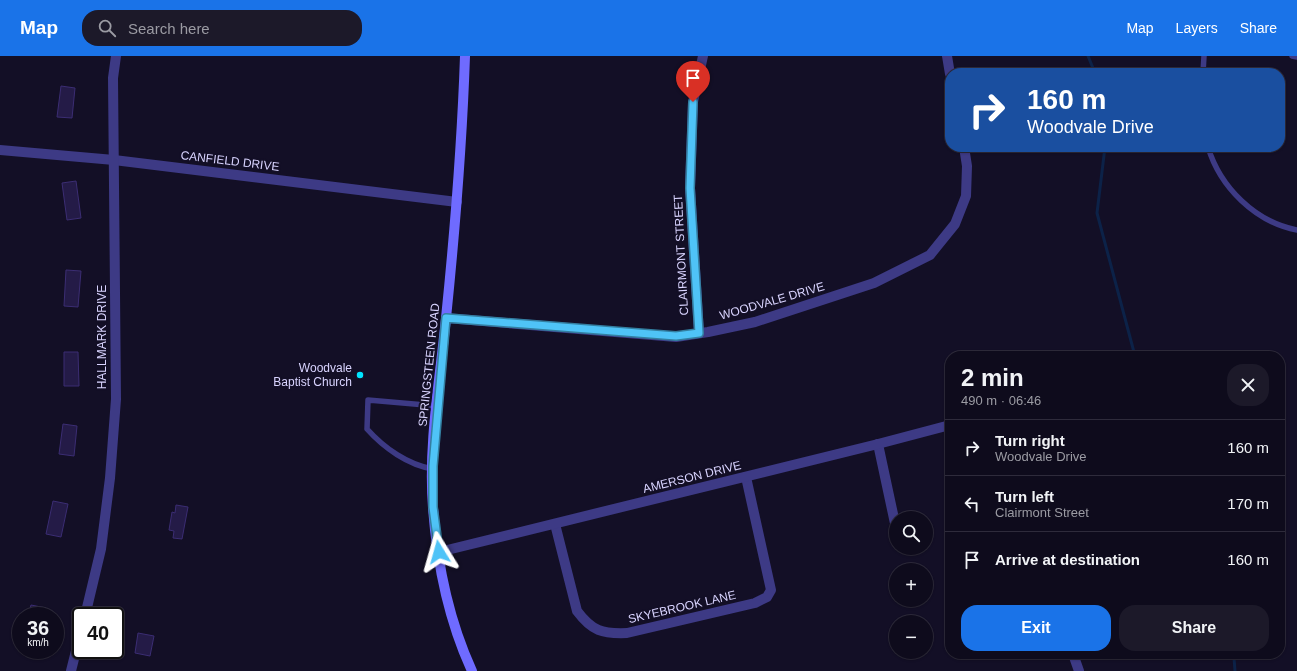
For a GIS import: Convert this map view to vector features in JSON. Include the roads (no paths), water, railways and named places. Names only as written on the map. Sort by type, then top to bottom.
[{"type":"street","name":"HALLMARK DRIVE","points":[[87,607],[100,549],[110,478],[116,399],[113,78],[116,56]]},
{"type":"street","name":"SPRINGSTEEN ROAD","points":[[465,56],[462,142],[437,406],[433,469],[433,507],[446,593],[454,621],[472,671]]},
{"type":"street","name":"CLAIRMONT STREET","points":[[699,333],[690,188],[693,102],[703,56]]},
{"type":"street","points":[[946,56],[949,68]]},
{"type":"street","name":"CANFIELD DRIVE","points":[[0,150],[114,160],[457,202]]},
{"type":"street","name":"WOODVALE DRIVE","points":[[446,318],[676,336],[755,322],[874,283],[930,255],[955,224],[966,196],[968,166],[965,152]]},
{"type":"street","name":"AMERSON DRIVE","points":[[439,552],[746,477],[945,426]]},
{"type":"street","points":[[878,444],[892,511]]},
{"type":"street","name":"SKYEBROOK LANE","points":[[555,524],[577,611],[585,623],[596,630],[608,634],[627,633],[755,603],[767,597],[771,590],[746,477]]},
{"type":"street","points":[[71,671],[74,659]]},
{"type":"street","points":[[1074,659],[1079,671]]},
{"type":"lane","points":[[1203,68],[1204,56]]},
{"type":"lane","points":[[1292,56],[1297,58]]},
{"type":"lane","points":[[1209,152],[1227,185],[1248,206],[1261,216],[1297,230]]},
{"type":"lane","points":[[433,469],[420,467],[378,441],[367,429],[368,400],[437,406]]},
{"type":"waterway","points":[[1088,56],[1093,68]]},
{"type":"waterway","points":[[1104,152],[1097,213],[1134,351]]},
{"type":"waterway","points":[[1234,659],[1235,671]]},
{"type":"place","name":"Woodvale Baptist Church","points":[[360,375]]}]
